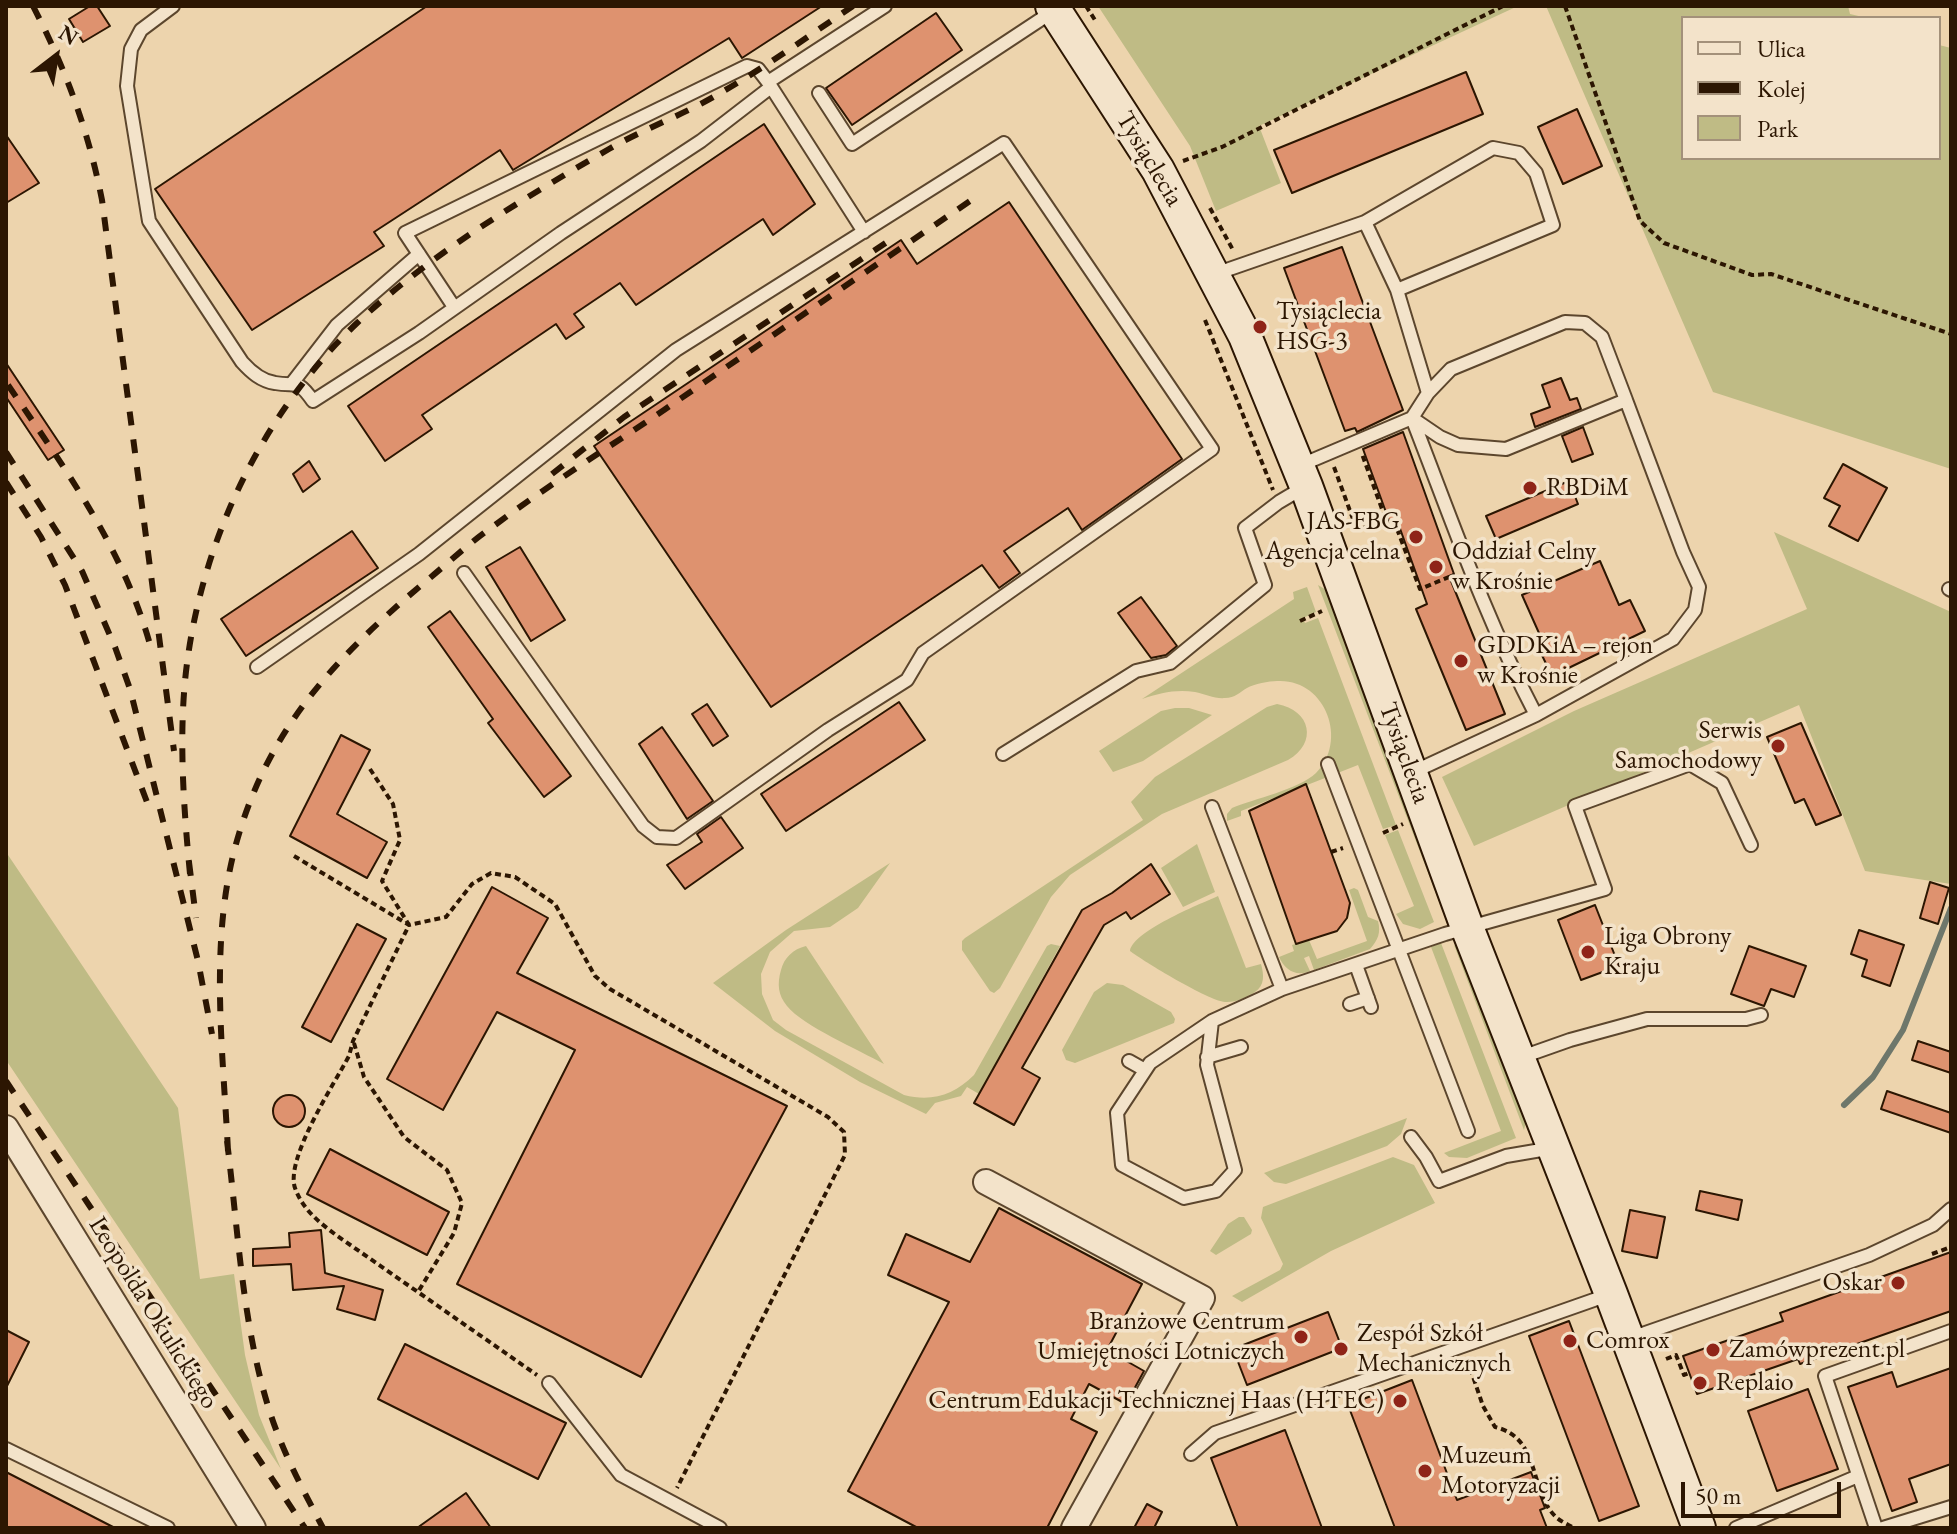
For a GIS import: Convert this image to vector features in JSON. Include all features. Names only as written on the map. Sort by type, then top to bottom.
[{"type":"street","name":"Tysiąclecia","points":[[1054,8],[1158,170],[1245,336],[1302,476],[1467,927],[1699,1528]]},
{"type":"street","name":"Leopolda Okulickiego","points":[[6,1128],[253,1528]]},
{"type":"street","points":[[986,1182],[1202,1298],[1074,1528]]},
{"type":"lane","points":[[173,6],[141,30],[131,49],[127,86],[149,221],[242,362],[263,380],[277,384],[293,382],[301,386],[313,401],[701,141],[769,84],[885,6]]},
{"type":"lane","points":[[819,93],[852,144],[1054,8]]},
{"type":"lane","points":[[454,307],[405,233],[747,66],[758,69],[769,84],[864,232]]},
{"type":"lane","points":[[257,667],[419,554],[676,350],[1004,143],[1212,449],[923,653],[907,680],[828,730],[676,838],[657,837],[643,826],[464,573]]},
{"type":"lane","points":[[1215,274],[1365,222],[1493,148],[1519,153],[1536,173],[1553,225],[1397,290]]},
{"type":"lane","points":[[1365,222],[1397,290],[1428,393]]},
{"type":"lane","points":[[293,382],[337,325],[419,254]]},
{"type":"lane","points":[[1003,754],[1136,671],[1170,663],[1265,585],[1245,528],[1329,453],[1412,418],[1428,393],[1451,369],[1565,322],[1585,323],[1602,337],[1699,587],[1695,610],[1673,639],[1536,715],[1411,773]]},
{"type":"lane","points":[[1412,418],[1458,445],[1506,449],[1626,400]]},
{"type":"lane","points":[[1412,418],[1473,577],[1536,715]]},
{"type":"lane","points":[[1328,764],[1468,1131]]},
{"type":"lane","points":[[1212,1021],[1207,1061],[1217,1081],[1235,1170],[1216,1191],[1184,1198],[1122,1165],[1117,1113],[1150,1063],[1212,1021],[1282,989],[1467,927],[1605,889],[1575,806],[1690,764],[1722,783],[1751,845]]},
{"type":"lane","points":[[1212,807],[1282,989]]},
{"type":"lane","points":[[1350,1004],[1370,1003],[1356,965]]},
{"type":"lane","points":[[1519,1059],[1570,1040],[1647,1019],[1746,1019],[1761,1015]]},
{"type":"lane","points":[[1207,1061],[1241,1047]]},
{"type":"lane","points":[[1207,1061],[1230,1059]]},
{"type":"lane","points":[[1129,1061],[1145,1070]]},
{"type":"lane","points":[[1411,1137],[1439,1181],[1506,1156],[1553,1148]]},
{"type":"lane","points":[[1628,1339],[1869,1255],[1933,1225],[1951,1209]]},
{"type":"lane","points":[[1191,1454],[1215,1433],[1611,1294]]},
{"type":"lane","points":[[1876,1528],[1825,1376],[1951,1331]]},
{"type":"lane","points":[[549,1383],[621,1475],[720,1528]]},
{"type":"lane","points":[[6,1449],[168,1528]]},
{"type":"lane","points":[[1736,1528],[1767,1522],[1858,1476]]},
{"type":"lane","points":[[1883,1528],[1951,1507]]},
{"type":"path","points":[[1158,170],[1222,147],[1503,6]]},
{"type":"path","points":[[1565,6],[1640,221],[1664,243],[1752,275],[1771,274],[1951,334]]},
{"type":"path","points":[[1201,313],[1270,484]]},
{"type":"path","points":[[1329,453],[1357,530],[1386,520],[1362,448]]},
{"type":"path","points":[[1397,529],[1420,589],[1457,574],[1456,568]]},
{"type":"path","points":[[1300,621],[1322,611]]},
{"type":"path","points":[[370,769],[393,804],[400,840],[382,881],[409,925]]},
{"type":"path","points":[[1383,833],[1403,824]]},
{"type":"path","points":[[1331,852],[1349,846]]},
{"type":"path","points":[[294,856],[409,925],[446,917],[472,884],[491,873],[515,877],[555,904],[595,976],[610,989],[828,1117],[844,1132],[845,1155],[671,1501]]},
{"type":"path","points":[[409,925],[353,1041],[349,1056],[297,1153],[294,1186],[308,1212],[549,1383]]},
{"type":"path","points":[[353,1041],[364,1077],[404,1137],[447,1170],[462,1203],[454,1233],[418,1292]]},
{"type":"path","points":[[1932,1254],[1951,1247]]},
{"type":"path","points":[[1462,1345],[1483,1406],[1495,1427],[1509,1430],[1523,1443],[1548,1506],[1556,1517],[1574,1528]]},
{"type":"path","points":[[1666,1359],[1676,1355],[1684,1375],[1689,1373]]},
{"type":"green space","points":[[1098,6],[1518,6],[1259,126],[1281,183],[1216,211],[1190,146]]},
{"type":"green space","points":[[1546,6],[1848,6],[1850,14],[1858,16],[1681,16],[1681,160],[1941,160],[1941,46],[1951,48],[1951,469],[1713,392]]},
{"type":"green space","points":[[1774,532],[1951,612],[1951,884],[1865,871],[1799,705],[1474,846],[1442,777],[1574,711],[1807,609]]},
{"type":"green space","points":[[1318,585],[1328,591],[1445,904],[1443,912]]},
{"type":"green space","points":[[1307,587],[1316,612],[1303,618],[1305,623],[1318,618],[1396,825],[1383,829],[1358,765],[1241,811],[1241,816],[1227,821],[1227,814],[1232,808],[1299,784],[1316,773],[1326,759],[1331,744],[1331,729],[1319,700],[1308,689],[1294,683],[1274,681],[1254,685],[1229,698],[1181,691],[1142,699],[1294,599],[1293,592]]},
{"type":"green space","points":[[1277,704],[1288,707],[1303,720],[1307,736],[1298,753],[1162,814],[1070,875],[1051,897],[1000,988],[994,993],[990,991],[962,950],[965,938],[1143,820],[1131,802],[1155,777],[1267,707]]},
{"type":"green space","points":[[1189,708],[1212,715],[1143,761],[1113,772],[1099,751],[1161,711]]},
{"type":"green space","points":[[1398,830],[1434,922],[1420,929],[1403,924],[1396,914],[1414,906],[1385,835]]},
{"type":"green space","points":[[1197,844],[1215,892],[1183,907],[1161,868]]},
{"type":"green space","points":[[6,852],[178,1108],[200,1279],[234,1274],[245,1355],[259,1415],[281,1469],[6,1060]]},
{"type":"green space","points":[[890,863],[858,908],[830,927],[794,931],[770,952],[761,974],[762,994],[773,1020],[786,1030],[904,1095],[924,1098],[942,1095],[959,1088],[974,1075],[1047,946],[1060,946],[979,1094],[967,1087],[961,1096],[935,1103],[926,1114],[860,1082],[775,1031],[713,983],[786,930]]},
{"type":"green space","points":[[1349,890],[1358,890],[1368,917],[1378,921],[1379,933],[1373,946],[1314,970],[1309,956],[1304,958],[1310,971],[1305,973],[1296,973],[1284,966],[1279,957],[1294,951],[1292,945],[1309,940],[1317,959],[1367,941]]},
{"type":"green space","points":[[1218,896],[1246,968],[1261,964],[1263,972],[1258,989],[1237,1001],[1217,1000],[1191,988],[1130,951],[1142,935],[1154,927]]},
{"type":"green space","points":[[1441,943],[1516,1138],[1467,1158],[1449,1157],[1444,1153],[1501,1131],[1431,947]]},
{"type":"green space","points":[[1454,945],[1459,948],[1527,1117],[1524,1130]]},
{"type":"green space","points":[[806,946],[884,1064],[818,1029],[795,1014],[784,1002],[779,985],[782,966],[793,952]]},
{"type":"green space","points":[[1107,983],[1123,985],[1171,1012],[1174,1023],[1075,1063],[1066,1060],[1062,1050],[1094,992]]},
{"type":"green space","points":[[1407,1118],[1401,1134],[1387,1146],[1286,1184],[1274,1182],[1264,1173]]},
{"type":"green space","points":[[1393,1157],[1414,1165],[1435,1203],[1331,1251],[1242,1302],[1232,1296],[1280,1270],[1283,1264],[1261,1218],[1263,1207]]},
{"type":"green space","points":[[1244,1217],[1252,1230],[1251,1234],[1216,1255],[1210,1251],[1228,1224]]},
{"type":"building","points":[[90,6],[97,6],[110,26],[83,42],[69,19]]},
{"type":"building","points":[[427,6],[822,6],[742,58],[729,38],[513,170],[500,150],[374,232],[384,246],[252,330],[155,189]]},
{"type":"building","points":[[936,13],[962,50],[852,125],[826,88]]},
{"type":"building","points":[[1466,72],[1483,114],[1292,193],[1274,150]]},
{"type":"building","points":[[1577,109],[1602,166],[1563,184],[1538,127]]},
{"type":"building","points":[[764,124],[815,204],[773,235],[763,219],[636,305],[620,283],[574,314],[584,327],[566,339],[556,324],[422,415],[432,429],[385,461],[348,406]]},
{"type":"building","points":[[6,135],[39,183],[6,203]]},
{"type":"building","points":[[1009,202],[1182,459],[1082,530],[1068,508],[1004,551],[1020,573],[999,588],[982,565],[771,707],[594,446],[901,240],[917,264]]},
{"type":"building","points":[[1342,247],[1403,410],[1357,432],[1355,428],[1345,431],[1284,268]]},
{"type":"building","points":[[6,363],[64,450],[48,460],[6,397]]},
{"type":"building","points":[[1561,378],[1570,400],[1577,398],[1581,409],[1535,427],[1531,414],[1550,407],[1542,385]]},
{"type":"building","points":[[1583,427],[1593,454],[1572,462],[1562,436]]},
{"type":"building","points":[[1403,432],[1454,574],[1449,576],[1505,714],[1466,730],[1416,609],[1427,604],[1398,523],[1391,526],[1363,449]]},
{"type":"building","points":[[309,461],[320,479],[303,492],[293,474]]},
{"type":"building","points":[[1843,464],[1887,488],[1858,541],[1829,526],[1840,506],[1824,498]]},
{"type":"building","points":[[1569,481],[1578,504],[1496,539],[1486,516]]},
{"type":"building","points":[[352,531],[378,568],[246,656],[221,619]]},
{"type":"building","points":[[520,547],[565,620],[531,641],[486,567]]},
{"type":"building","points":[[1600,561],[1619,605],[1630,600],[1645,631],[1552,676],[1537,645],[1543,642],[1522,595]]},
{"type":"building","points":[[1141,597],[1177,646],[1166,655],[1151,658],[1118,613]]},
{"type":"building","points":[[450,611],[571,776],[544,797],[488,723],[493,719],[428,627]]},
{"type":"building","points":[[899,702],[925,740],[786,831],[761,794]]},
{"type":"building","points":[[707,704],[728,736],[713,746],[692,714]]},
{"type":"building","points":[[1801,723],[1841,815],[1816,825],[1804,799],[1795,803],[1767,737]]},
{"type":"building","points":[[662,727],[713,801],[687,819],[639,744]]},
{"type":"building","points":[[341,735],[370,750],[337,814],[387,842],[367,878],[290,836]]},
{"type":"building","points":[[1306,784],[1350,903],[1347,918],[1337,931],[1296,944],[1249,811]]},
{"type":"building","points":[[721,817],[743,848],[685,889],[667,865],[702,842],[697,834]]},
{"type":"building","points":[[1151,864],[1170,894],[1131,919],[1126,912],[1104,925],[1022,1068],[1040,1078],[1014,1125],[974,1103],[1082,910],[1112,893]]},
{"type":"building","points":[[1930,882],[1949,888],[1938,924],[1920,918]]},
{"type":"building","points":[[492,887],[548,918],[517,973],[787,1106],[641,1377],[457,1284],[575,1050],[497,1012],[443,1110],[387,1079]]},
{"type":"building","points":[[1595,905],[1619,966],[1581,980],[1558,920]]},
{"type":"building","points":[[357,924],[386,939],[331,1042],[302,1027]]},
{"type":"building","points":[[1859,930],[1904,945],[1890,986],[1862,976],[1867,960],[1851,954]]},
{"type":"building","points":[[1749,946],[1806,966],[1794,997],[1771,989],[1764,1006],[1731,994]]},
{"type":"building","points":[[1918,1041],[1951,1052],[1951,1073],[1912,1060]]},
{"type":"building","points":[[1887,1091],[1951,1113],[1951,1133],[1881,1109]]},
{"type":"building","points":[[289,1095],[300,1100],[305,1111],[300,1122],[289,1127],[278,1122],[273,1111],[278,1100]]},
{"type":"building","points":[[330,1149],[449,1212],[427,1255],[307,1194]]},
{"type":"building","points":[[1700,1191],[1742,1200],[1738,1220],[1696,1210]]},
{"type":"building","points":[[999,1208],[1142,1284],[1107,1350],[1144,1371],[1126,1404],[1089,1384],[1071,1419],[1097,1432],[1047,1528],[918,1528],[848,1491],[949,1302],[888,1275],[906,1234],[970,1262]]},
{"type":"building","points":[[1630,1210],[1665,1217],[1657,1258],[1622,1251]]},
{"type":"building","points":[[321,1230],[325,1273],[383,1290],[375,1320],[337,1309],[344,1286],[293,1290],[291,1264],[253,1266],[253,1249],[290,1247],[289,1233]]},
{"type":"building","points":[[1951,1252],[1951,1311],[1800,1364],[1798,1359],[1697,1394],[1683,1356],[1783,1321],[1780,1313]]},
{"type":"building","name":"Branżowe Centrum Umiejętności Lotniczych","points":[[1328,1312],[1342,1348],[1247,1385],[1233,1349]]},
{"type":"building","points":[[1569,1321],[1639,1506],[1599,1521],[1529,1336]]},
{"type":"building","points":[[6,1330],[29,1342],[6,1388]]},
{"type":"building","points":[[405,1344],[566,1423],[538,1479],[378,1399]]},
{"type":"building","points":[[1951,1368],[1951,1464],[1909,1479],[1917,1502],[1892,1511],[1848,1387],[1892,1372],[1897,1387]]},
{"type":"building","points":[[1412,1380],[1457,1500],[1531,1472],[1545,1508],[1540,1510],[1547,1528],[1395,1528],[1348,1405]]},
{"type":"building","points":[[1808,1389],[1838,1469],[1777,1491],[1748,1411]]},
{"type":"building","points":[[1285,1430],[1322,1528],[1238,1528],[1211,1458]]},
{"type":"building","points":[[6,1472],[115,1528],[6,1528]]},
{"type":"building","points":[[466,1493],[491,1528],[417,1528]]},
{"type":"building","points":[[1147,1504],[1162,1512],[1154,1528],[1134,1528]]},
{"type":"waterway","points":[[1844,1105],[1873,1077],[1903,1030],[1951,908]]},
{"type":"railway","points":[[33,6],[75,100],[102,200],[174,751]]},
{"type":"railway","points":[[190,874],[182,729],[192,631],[219,534],[239,488],[290,400],[356,324],[445,251],[609,149],[739,82],[853,6]]},
{"type":"railway","points":[[228,1151],[220,996],[220,958],[228,881],[250,803],[286,730],[309,698],[362,638],[482,534],[973,199]]},
{"type":"railway","points":[[552,474],[624,417],[890,240]]},
{"type":"railway","points":[[8,385],[72,480],[110,546],[141,615],[152,652]]},
{"type":"railway","points":[[6,452],[82,571],[130,689],[198,961],[212,1034]]},
{"type":"railway","points":[[6,482],[41,537],[65,585],[150,810]]},
{"type":"railway","points":[[189,862],[196,918]]},
{"type":"railway","points":[[6,1081],[305,1528]]},
{"type":"railway","points":[[227,1141],[242,1275],[259,1374],[279,1438],[323,1528]]},
{"type":"place","name":"Tysiąclecia HSG-3","points":[[1260,327]]},
{"type":"place","name":"RBDiM","points":[[1530,488]]},
{"type":"place","name":"JAS-FBG Agencja celna","points":[[1416,537]]},
{"type":"place","name":"Oddział Celny w Krośnie","points":[[1436,567]]},
{"type":"place","name":"GDDKiA – rejon w Krośnie","points":[[1461,661]]},
{"type":"place","name":"Serwis Samochodowy","points":[[1778,746]]},
{"type":"place","name":"Liga Obrony Kraju","points":[[1588,952]]},
{"type":"place","name":"Oskar","points":[[1898,1283]]},
{"type":"place","name":"Branżowe Centrum Umiejętności Lotniczych","points":[[1301,1337]]},
{"type":"place","name":"Comrox","points":[[1570,1341]]},
{"type":"place","name":"Zespół Szkół Mechanicznych","points":[[1341,1349]]},
{"type":"place","name":"Zamówprezent.pl","points":[[1713,1350]]},
{"type":"place","name":"Replaio","points":[[1700,1383]]},
{"type":"place","name":"Centrum Edukacji Technicznej Haas (HTEC)","points":[[1400,1401]]},
{"type":"place","name":"Muzeum Motoryzacji","points":[[1425,1471]]}]
